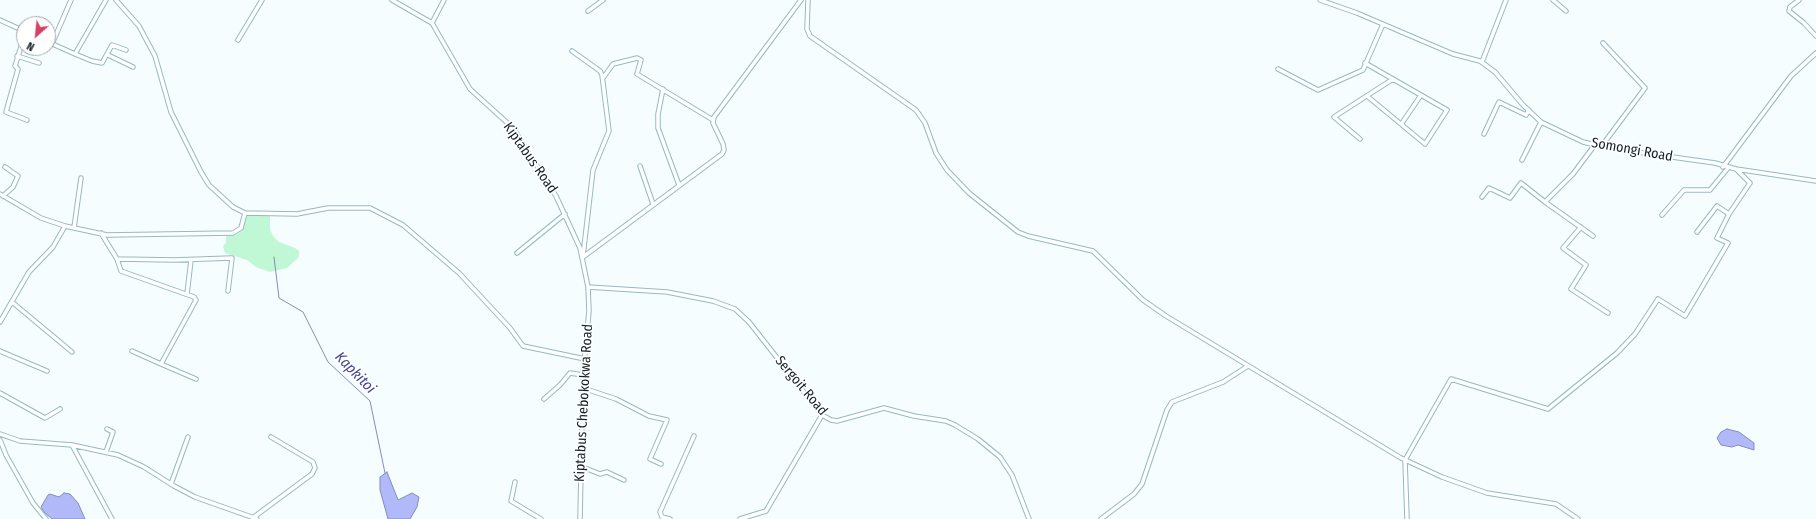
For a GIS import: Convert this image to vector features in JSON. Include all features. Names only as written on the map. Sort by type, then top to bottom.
[{"type":"street","points":[[56,31],[71,0]]},
{"type":"street","points":[[75,54],[106,0]]},
{"type":"street","points":[[116,0],[139,26],[155,56],[171,112],[209,185],[233,207],[244,213],[297,214],[328,208],[370,208],[403,225],[459,273],[510,328],[523,346],[585,359]]},
{"type":"street","points":[[238,40],[262,0]]},
{"type":"street","points":[[392,0],[432,22],[444,0]]},
{"type":"street","points":[[588,11],[603,0]]},
{"type":"street","points":[[713,120],[725,100],[801,0]]},
{"type":"street","points":[[808,0],[807,29],[810,36],[916,110],[925,123],[936,153],[947,170],[969,194],[1022,234],[1092,251],[1143,300],[1209,343],[1405,460],[1442,477],[1487,493],[1556,504],[1578,519]]},
{"type":"street","name":"Somongi Road","points":[[1320,0],[1383,24],[1453,54],[1482,62],[1495,72],[1541,122],[1594,146],[1715,163],[1728,168],[1816,181]]},
{"type":"street","points":[[1482,62],[1506,0]]},
{"type":"street","points":[[1553,0],[1566,11]]},
{"type":"street","points":[[1799,0],[1790,7],[1790,11],[1804,22],[1816,36]]},
{"type":"street","points":[[0,20],[16,27]]},
{"type":"street","name":"Kiptabus Road","points":[[432,22],[470,89],[513,128],[556,196],[583,257],[588,287]]},
{"type":"street","points":[[1278,69],[1318,90],[1362,70],[1383,24]]},
{"type":"street","points":[[1601,147],[1645,88],[1603,44]]},
{"type":"street","points":[[56,46],[92,61],[102,63],[108,55],[112,45],[126,50]]},
{"type":"street","points":[[572,51],[600,71],[603,78],[609,131],[593,170],[583,257]]},
{"type":"street","points":[[1723,167],[1791,76],[1816,53]]},
{"type":"street","points":[[108,55],[133,67]]},
{"type":"street","points":[[27,120],[6,112],[18,69],[14,66],[17,56],[39,63]]},
{"type":"street","points":[[583,257],[720,155],[724,150],[724,144],[713,120],[638,74],[641,60],[637,58],[613,64],[603,78]]},
{"type":"street","points":[[1365,63],[1447,110],[1425,144],[1402,123],[1367,96]]},
{"type":"street","points":[[1360,139],[1334,117],[1393,79]]},
{"type":"street","points":[[663,89],[657,122],[679,185]]},
{"type":"street","points":[[1402,123],[1421,95]]},
{"type":"street","points":[[1484,134],[1499,102],[1526,115],[1529,110]]},
{"type":"street","points":[[1522,160],[1541,122]]},
{"type":"street","points":[[1545,202],[1573,174],[1594,146]]},
{"type":"street","points":[[640,166],[653,204]]},
{"type":"street","points":[[5,167],[18,176],[13,187],[1,195],[41,218],[65,226],[107,235],[233,233],[240,228],[244,213]]},
{"type":"street","points":[[1662,215],[1684,190],[1710,190],[1728,168]]},
{"type":"street","points":[[1407,519],[1405,460],[1451,379],[1548,409],[1617,353],[1635,334],[1658,299],[1685,316],[1728,243],[1717,238],[1729,214],[1750,183],[1736,169]]},
{"type":"street","points":[[74,228],[81,178]]},
{"type":"street","points":[[1482,196],[1489,188],[1510,198],[1521,183],[1593,236]]},
{"type":"street","points":[[1697,232],[1717,206],[1729,214]]},
{"type":"street","points":[[517,254],[565,214]]},
{"type":"street","points":[[0,322],[29,272],[53,247],[65,226]]},
{"type":"street","points":[[1581,228],[1563,248],[1586,265],[1571,289],[1608,313]]},
{"type":"street","points":[[101,233],[117,260],[121,271],[187,294],[194,297],[196,300],[161,364]]},
{"type":"street","points":[[117,260],[191,260],[232,258],[228,291]]},
{"type":"street","points":[[187,294],[191,260]]},
{"type":"street","name":"Kiptabus Chebokokwa Road","points":[[580,519],[582,388],[589,311],[588,287]]},
{"type":"street","name":"Sergoit Road","points":[[588,287],[667,292],[713,301],[735,309],[749,322],[822,415],[831,420],[837,421],[884,408],[914,416],[946,421],[955,425],[978,439],[1000,458],[1012,475],[1029,519]]},
{"type":"street","points":[[12,302],[72,352]]},
{"type":"street","points":[[0,351],[48,372]]},
{"type":"street","points":[[132,351],[196,379]]},
{"type":"street","points":[[1101,519],[1134,494],[1142,484],[1166,410],[1172,402],[1222,382],[1248,366]]},
{"type":"street","points":[[544,399],[560,385],[570,373],[583,375]]},
{"type":"street","points":[[582,388],[616,399],[649,416],[667,420],[650,459],[661,464]]},
{"type":"street","points":[[0,393],[45,418],[60,409]]},
{"type":"street","points":[[740,519],[766,512],[822,415]]},
{"type":"street","points":[[107,429],[118,434]]},
{"type":"street","points":[[106,452],[113,432]]},
{"type":"street","points":[[0,434],[20,441],[72,444],[130,459],[171,484],[205,500],[256,518],[312,474],[315,468],[313,462],[271,437]]},
{"type":"street","points":[[670,519],[662,517],[660,512],[694,436]]},
{"type":"street","points":[[171,484],[188,437]]},
{"type":"street","points":[[0,440],[6,456],[30,497],[46,519]]},
{"type":"street","points":[[72,444],[112,519]]},
{"type":"street","points":[[580,466],[602,475],[608,472],[624,480]]},
{"type":"street","points":[[515,482],[511,501],[541,519]]},
{"type":"green space","points":[[246,216],[270,216],[270,229],[273,236],[279,242],[299,251],[299,257],[287,268],[270,272],[256,267],[247,260],[225,253],[223,246],[226,243],[226,236],[236,235],[242,231]]},
{"type":"water","points":[[1727,429],[1739,432],[1754,443],[1754,450],[1738,445],[1732,447],[1721,445],[1717,438],[1721,432]]},
{"type":"water","points":[[387,472],[398,500],[412,493],[419,497],[417,507],[410,519],[388,519],[380,490],[380,477]]},
{"type":"water","points":[[64,493],[70,494],[78,503],[85,519],[52,519],[44,512],[41,507],[48,495],[50,494],[59,497]]},
{"type":"waterway","name":"Kapkitoi","points":[[274,257],[279,298],[303,312],[328,362],[370,401],[385,473]]}]
